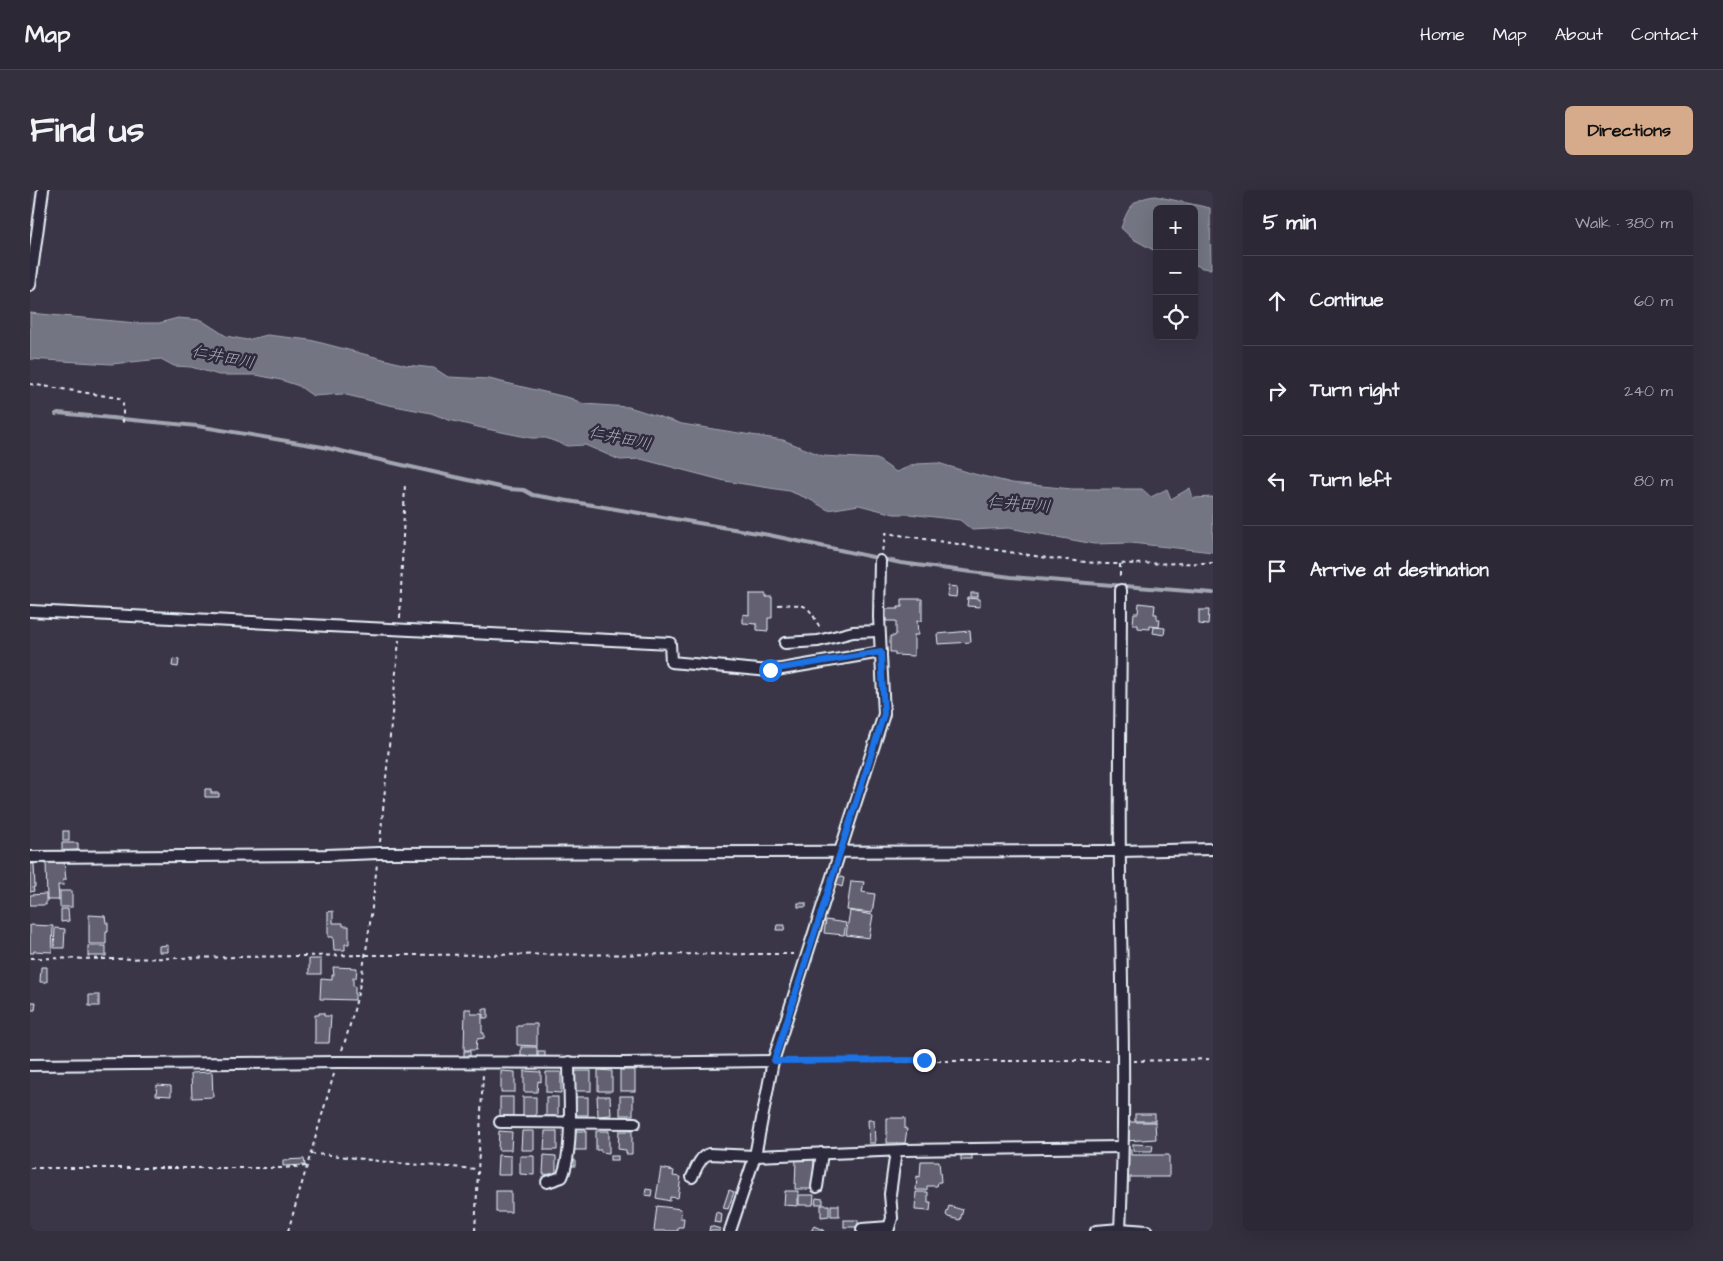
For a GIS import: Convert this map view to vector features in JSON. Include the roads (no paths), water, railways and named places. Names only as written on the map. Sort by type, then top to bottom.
[{"type":"street","points":[[30,285],[34,230],[43,190]]},
{"type":"street","points":[[730,1231],[755,1156],[774,1061],[806,954],[884,714],[879,631],[881,556]]},
{"type":"street","points":[[1120,1229],[1123,1061],[1120,851],[1121,590]]},
{"type":"street","points":[[30,611],[670,643],[671,662],[770,670],[881,652]]},
{"type":"street","points":[[785,643],[818,642],[853,632],[879,631]]},
{"type":"street","points":[[30,857],[378,853],[1120,851],[1213,849]]},
{"type":"street","points":[[30,1065],[774,1061]]},
{"type":"street","points":[[547,1182],[562,1177],[569,1146],[569,1062]]},
{"type":"street","points":[[500,1122],[635,1123]]},
{"type":"street","points":[[692,1177],[705,1155],[755,1156],[896,1151],[1122,1147]]},
{"type":"street","points":[[862,1229],[889,1229],[892,1218],[890,1194],[896,1151]]},
{"type":"street","points":[[817,1187],[822,1153]]},
{"type":"street","points":[[1096,1231],[1120,1229],[1146,1231]]},
{"type":"water","points":[[1155,196],[1196,205],[1153,205],[1153,250],[1133,239],[1121,228],[1132,206],[1147,197]]},
{"type":"water","points":[[1198,205],[1210,208],[1211,269],[1198,266]]},
{"type":"water","name":"仁井田川","points":[[30,313],[136,323],[159,323],[178,318],[201,320],[226,336],[247,340],[267,335],[310,340],[406,365],[434,368],[448,377],[489,379],[570,398],[584,404],[629,407],[682,424],[783,440],[823,456],[877,459],[896,472],[916,464],[938,463],[1012,483],[1072,489],[1142,489],[1151,497],[1167,489],[1171,499],[1190,488],[1193,498],[1213,497],[1213,552],[1131,543],[1094,544],[1009,528],[972,530],[960,520],[894,514],[859,505],[828,510],[809,499],[789,491],[725,481],[641,459],[620,460],[585,445],[567,446],[546,438],[531,438],[482,428],[449,420],[431,413],[342,394],[313,396],[299,386],[281,380],[256,375],[219,375],[191,367],[174,366],[161,359],[111,364],[30,359]]},
{"type":"waterway","points":[[56,414],[197,426],[323,447],[508,489],[524,490],[533,495],[769,535],[901,563],[1011,577],[1213,593]]}]
